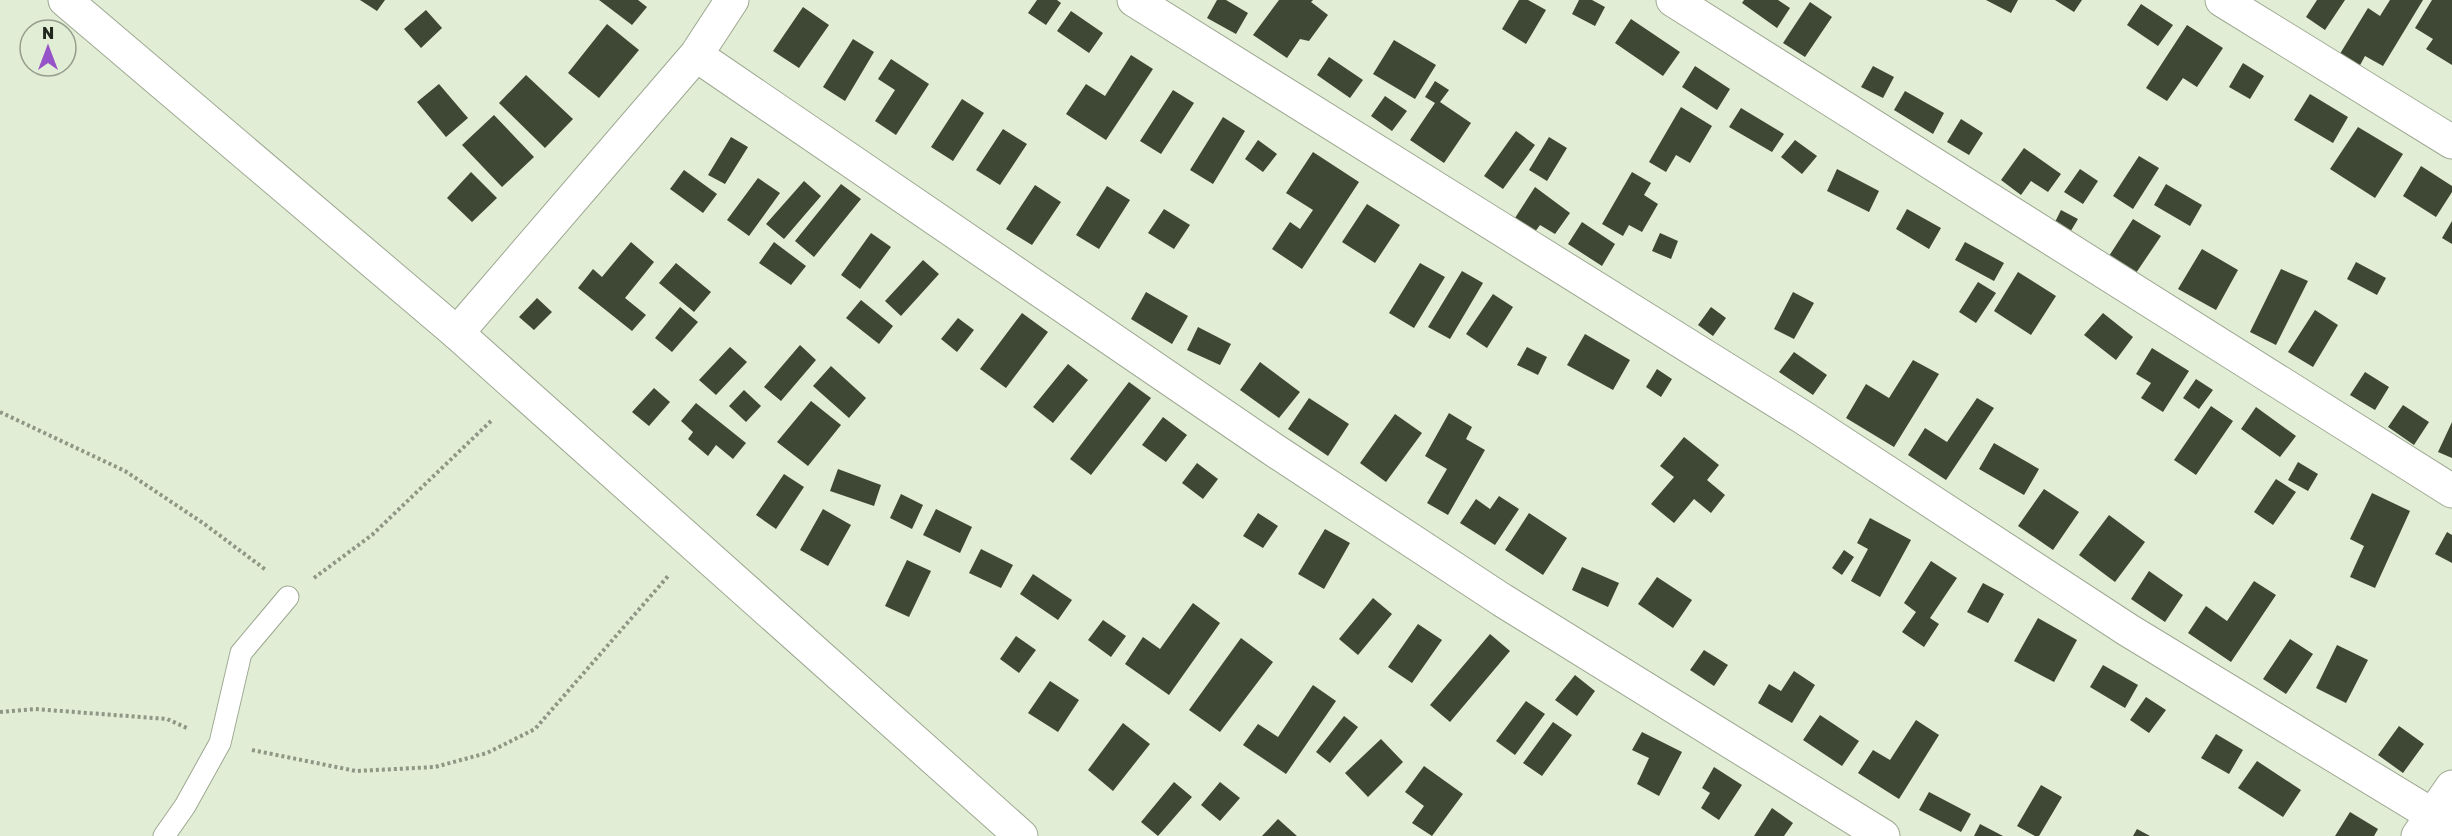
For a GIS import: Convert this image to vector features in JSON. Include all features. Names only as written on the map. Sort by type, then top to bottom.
[{"type":"street","points":[[65,0],[457,333],[1021,836]]},
{"type":"street","points":[[457,333],[696,55],[732,0]]},
{"type":"street","points":[[1134,0],[1794,411],[2128,630],[2434,826],[2452,787]]},
{"type":"street","points":[[1673,0],[2452,491]]},
{"type":"street","points":[[2222,0],[2452,142]]},
{"type":"street","points":[[696,55],[1274,450],[1502,600],[1883,836]]},
{"type":"lane","points":[[164,836],[185,806],[220,743],[241,653],[288,597]]},
{"type":"path","points":[[0,412],[125,471],[266,570],[288,597],[372,535],[522,392]]},
{"type":"path","points":[[0,712],[35,709],[167,719],[220,743],[356,771],[435,767],[487,753],[535,729],[695,545]]},
{"type":"building","points":[[360,0],[385,0],[377,11]]},
{"type":"building","points":[[599,0],[638,0],[647,7],[632,25]]},
{"type":"building","points":[[1037,0],[1057,0],[1061,3],[1046,25],[1028,13]]},
{"type":"building","points":[[1217,0],[1226,0],[1248,13],[1236,34],[1207,18]]},
{"type":"building","points":[[1279,0],[1313,0],[1311,2],[1328,15],[1309,41],[1300,39],[1287,58],[1253,35]]},
{"type":"building","points":[[1519,0],[1528,0],[1546,10],[1526,44],[1502,29]]},
{"type":"building","points":[[1579,0],[1592,0],[1605,7],[1595,26],[1572,14]]},
{"type":"building","points":[[1744,0],[1778,0],[1790,8],[1777,28],[1742,3]]},
{"type":"building","points":[[1986,0],[2018,0],[2011,13]]},
{"type":"building","points":[[2055,0],[2082,0],[2074,12]]},
{"type":"building","points":[[2317,0],[2345,0],[2325,30],[2306,17]]},
{"type":"building","points":[[2390,0],[2423,0],[2383,66],[2365,56],[2358,69],[2338,57],[2368,8],[2380,16]]},
{"type":"building","points":[[2432,0],[2452,0],[2452,65],[2426,49],[2433,39],[2415,28]]},
{"type":"building","points":[[1810,2],[1832,17],[1805,57],[1783,43]]},
{"type":"building","points":[[2141,4],[2173,25],[2158,46],[2127,25]]},
{"type":"building","points":[[803,7],[829,25],[799,68],[773,51]]},
{"type":"building","points":[[426,10],[442,28],[421,48],[404,29]]},
{"type":"building","points":[[1071,11],[1103,33],[1089,53],[1057,31]]},
{"type":"building","points":[[1631,19],[1680,52],[1663,76],[1615,43]]},
{"type":"building","points":[[607,24],[639,50],[599,98],[568,73]]},
{"type":"building","points":[[2187,25],[2223,48],[2197,87],[2183,78],[2167,101],[2146,88]]},
{"type":"building","points":[[853,39],[874,52],[845,101],[823,87]]},
{"type":"building","points":[[1394,40],[1436,65],[1415,99],[1373,74]]},
{"type":"building","points":[[1131,55],[1153,69],[1106,140],[1066,114],[1086,84],[1105,96]]},
{"type":"building","points":[[1329,57],[1363,80],[1350,98],[1317,75]]},
{"type":"building","points":[[891,59],[929,84],[896,135],[875,121],[895,90],[878,79]]},
{"type":"building","points":[[2243,63],[2264,76],[2250,99],[2229,87]]},
{"type":"building","points":[[1695,66],[1730,89],[1717,110],[1682,87]]},
{"type":"building","points":[[1873,66],[1894,77],[1883,98],[1861,87]]},
{"type":"building","points":[[526,75],[573,119],[545,148],[499,103]]},
{"type":"building","points":[[1435,81],[1449,90],[1440,102],[1471,123],[1444,163],[1410,140],[1435,103],[1425,97]]},
{"type":"building","points":[[439,84],[468,118],[446,137],[417,102]]},
{"type":"building","points":[[1173,90],[1194,103],[1161,154],[1140,141]]},
{"type":"building","points":[[1905,91],[1944,113],[1933,134],[1894,110]]},
{"type":"building","points":[[2310,94],[2348,117],[2333,143],[2294,120]]},
{"type":"building","points":[[1385,96],[1407,111],[1392,131],[1371,116]]},
{"type":"building","points":[[962,99],[984,113],[953,161],[931,147]]},
{"type":"building","points":[[1681,107],[1712,126],[1690,163],[1676,155],[1666,172],[1649,162]]},
{"type":"building","points":[[1741,108],[1784,134],[1772,152],[1729,127]]},
{"type":"building","points":[[494,115],[534,157],[502,187],[462,145]]},
{"type":"building","points":[[1223,117],[1245,131],[1213,184],[1190,170]]},
{"type":"building","points":[[1961,119],[1983,133],[1969,155],[1947,142]]},
{"type":"building","points":[[2358,127],[2403,154],[2375,198],[2330,169]]},
{"type":"building","points":[[1003,129],[1027,144],[1000,185],[976,170]]},
{"type":"building","points":[[1516,131],[1535,145],[1503,189],[1484,176]]},
{"type":"building","points":[[731,137],[748,147],[725,184],[708,175]]},
{"type":"building","points":[[1549,137],[1567,148],[1547,181],[1529,170]]},
{"type":"building","points":[[1258,140],[1277,154],[1263,172],[1245,159]]},
{"type":"building","points":[[1795,140],[1817,156],[1802,174],[1781,157]]},
{"type":"building","points":[[2024,148],[2061,174],[2048,192],[2031,181],[2021,195],[2001,180]]},
{"type":"building","points":[[1313,152],[1359,182],[1302,269],[1272,249],[1290,222],[1300,229],[1313,210],[1286,193]]},
{"type":"building","points":[[2139,156],[2159,168],[2133,209],[2113,196]]},
{"type":"building","points":[[2421,166],[2452,186],[2452,192],[2436,217],[2403,196]]},
{"type":"building","points":[[1837,169],[1879,191],[1869,212],[1827,191]]},
{"type":"building","points":[[2080,169],[2098,181],[2083,204],[2064,192]]},
{"type":"building","points":[[684,170],[717,194],[703,213],[670,189]]},
{"type":"building","points":[[471,172],[497,198],[472,222],[447,198]]},
{"type":"building","points":[[1632,172],[1651,183],[1644,195],[1658,204],[1642,232],[1629,225],[1623,236],[1602,224]]},
{"type":"building","points":[[758,178],[780,193],[749,236],[727,220]]},
{"type":"building","points":[[804,181],[821,196],[784,239],[766,224]]},
{"type":"building","points":[[841,184],[861,199],[814,257],[795,241]]},
{"type":"building","points":[[2166,184],[2202,205],[2190,226],[2154,205]]},
{"type":"building","points":[[1035,185],[1061,202],[1032,245],[1006,229]]},
{"type":"building","points":[[1107,186],[1130,200],[1099,249],[1076,235]]},
{"type":"building","points":[[1535,187],[1570,213],[1555,234],[1540,225],[1532,236],[1513,221]]},
{"type":"building","points":[[1367,204],[1400,225],[1375,263],[1342,242]]},
{"type":"building","points":[[1164,209],[1190,225],[1174,249],[1148,233]]},
{"type":"building","points":[[1907,209],[1941,228],[1929,249],[1896,229]]},
{"type":"building","points":[[2061,210],[2078,219],[2066,239],[2051,230]]},
{"type":"building","points":[[2133,219],[2161,236],[2136,273],[2109,256]]},
{"type":"building","points":[[2452,221],[2452,244],[2442,238]]},
{"type":"building","points":[[1582,222],[1615,244],[1602,266],[1568,244]]},
{"type":"building","points":[[871,233],[891,247],[860,289],[841,275]]},
{"type":"building","points":[[1660,233],[1678,241],[1671,259],[1652,251]]},
{"type":"building","points":[[631,242],[654,262],[625,298],[646,315],[632,331],[578,288],[593,269],[602,277]]},
{"type":"building","points":[[774,242],[806,266],[791,285],[759,263]]},
{"type":"building","points":[[1965,242],[2004,263],[1994,281],[1955,260]]},
{"type":"building","points":[[2202,249],[2238,270],[2216,310],[2178,289]]},
{"type":"building","points":[[923,260],[939,274],[901,316],[885,301]]},
{"type":"building","points":[[2356,262],[2386,278],[2377,295],[2347,279]]},
{"type":"building","points":[[676,263],[711,292],[694,312],[659,283]]},
{"type":"building","points":[[1420,263],[1445,277],[1414,328],[1389,313]]},
{"type":"building","points":[[2281,269],[2308,281],[2276,345],[2250,332]]},
{"type":"building","points":[[1462,271],[1483,283],[1450,339],[1428,327]]},
{"type":"building","points":[[2018,272],[2056,296],[2031,335],[1994,311]]},
{"type":"building","points":[[1978,282],[1996,293],[1976,323],[1959,312]]},
{"type":"building","points":[[1146,292],[1188,316],[1172,344],[1131,319]]},
{"type":"building","points":[[1793,292],[1814,303],[1794,339],[1774,329]]},
{"type":"building","points":[[1493,294],[1513,307],[1487,348],[1466,334]]},
{"type":"building","points":[[537,298],[552,312],[534,330],[519,317]]},
{"type":"building","points":[[861,300],[893,326],[879,344],[846,318]]},
{"type":"building","points":[[680,307],[698,322],[672,352],[655,338]]},
{"type":"building","points":[[1711,307],[1726,318],[1713,336],[1698,325]]},
{"type":"building","points":[[2315,310],[2338,325],[2313,367],[2288,352]]},
{"type":"building","points":[[1022,313],[1048,332],[1006,388],[980,369]]},
{"type":"building","points":[[2103,313],[2133,337],[2116,360],[2084,335]]},
{"type":"building","points":[[958,318],[974,330],[957,352],[941,339]]},
{"type":"building","points":[[1198,327],[1231,344],[1220,365],[1187,350]]},
{"type":"building","points":[[1585,334],[1630,360],[1613,390],[1567,365]]},
{"type":"building","points":[[800,345],[816,360],[781,401],[764,387]]},
{"type":"building","points":[[730,347],[747,362],[716,395],[699,380]]},
{"type":"building","points":[[1527,347],[1547,357],[1538,375],[1517,365]]},
{"type":"building","points":[[2152,348],[2189,371],[2163,412],[2141,398],[2151,383],[2136,374]]},
{"type":"building","points":[[1794,352],[1827,375],[1813,395],[1779,372]]},
{"type":"building","points":[[1913,360],[1939,374],[1894,447],[1846,418],[1866,384],[1889,398]]},
{"type":"building","points":[[1260,362],[1300,392],[1279,418],[1240,390]]},
{"type":"building","points":[[1068,364],[1088,380],[1053,423],[1033,407]]},
{"type":"building","points":[[831,366],[866,398],[849,418],[813,386]]},
{"type":"building","points":[[1657,369],[1672,379],[1661,397],[1646,387]]},
{"type":"building","points":[[2365,372],[2389,387],[2375,410],[2350,395]]},
{"type":"building","points":[[2196,379],[2213,390],[2199,409],[2183,398]]},
{"type":"building","points":[[1129,382],[1151,398],[1091,475],[1070,459]]},
{"type":"building","points":[[654,388],[670,402],[649,426],[632,412]]},
{"type":"building","points":[[744,390],[761,406],[746,422],[729,406]]},
{"type":"building","points":[[1309,398],[1349,424],[1328,456],[1288,429]]},
{"type":"building","points":[[1977,398],[1994,408],[1946,480],[1908,455],[1925,428],[1947,442]]},
{"type":"building","points":[[811,401],[841,425],[808,466],[777,442]]},
{"type":"building","points":[[696,403],[746,443],[733,459],[716,445],[708,456],[688,439],[693,432],[681,421]]},
{"type":"building","points":[[2403,405],[2429,422],[2414,445],[2388,427]]},
{"type":"building","points":[[2211,406],[2233,421],[2196,475],[2174,460]]},
{"type":"building","points":[[2256,407],[2296,436],[2280,457],[2241,429]]},
{"type":"building","points":[[1449,413],[1472,427],[1466,439],[1485,450],[1448,515],[1427,503],[1447,469],[1425,456]]},
{"type":"building","points":[[1395,414],[1422,433],[1386,482],[1360,463]]},
{"type":"building","points":[[1163,417],[1187,435],[1166,462],[1142,445]]},
{"type":"building","points":[[2452,422],[2452,458],[2438,452]]},
{"type":"building","points":[[1684,437],[1719,465],[1707,480],[1725,495],[1711,513],[1694,499],[1674,523],[1651,504],[1674,477],[1660,466]]},
{"type":"building","points":[[1994,443],[2039,469],[2024,495],[1979,469]]},
{"type":"building","points":[[2298,462],[2318,474],[2308,491],[2288,480]]},
{"type":"building","points":[[1197,463],[1218,479],[1203,499],[1182,483]]},
{"type":"building","points":[[838,469],[881,485],[874,506],[830,491]]},
{"type":"building","points":[[784,474],[804,487],[776,529],[756,515]]},
{"type":"building","points":[[2276,479],[2296,492],[2273,525],[2254,512]]},
{"type":"building","points":[[2044,489],[2079,512],[2053,550],[2018,526]]},
{"type":"building","points":[[2372,493],[2410,511],[2375,588],[2350,577],[2364,546],[2350,539]]},
{"type":"building","points":[[901,494],[923,505],[912,529],[890,518]]},
{"type":"building","points":[[1499,496],[1519,509],[1495,545],[1460,523],[1476,499],[1490,509]]},
{"type":"building","points":[[823,509],[851,525],[828,566],[800,550]]},
{"type":"building","points":[[936,509],[972,527],[960,553],[923,535]]},
{"type":"building","points":[[1258,513],[1278,526],[1263,548],[1243,536]]},
{"type":"building","points":[[1529,513],[1567,538],[1543,575],[1505,550]]},
{"type":"building","points":[[2109,515],[2145,542],[2115,582],[2079,555]]},
{"type":"building","points":[[1870,518],[1911,540],[1880,597],[1851,581],[1868,549],[1857,543]]},
{"type":"building","points":[[1325,529],[1350,543],[1324,589],[1298,574]]},
{"type":"building","points":[[2447,532],[2452,535],[2452,563],[2435,554]]},
{"type":"building","points":[[981,549],[1013,565],[1001,588],[969,573]]},
{"type":"building","points":[[1844,550],[1854,557],[1842,575],[1832,568]]},
{"type":"building","points":[[907,560],[931,571],[909,617],[885,606]]},
{"type":"building","points":[[1931,561],[1957,578],[1930,618],[1939,624],[1924,647],[1902,632],[1916,612],[1904,603]]},
{"type":"building","points":[[1582,567],[1619,583],[1608,607],[1572,590]]},
{"type":"building","points":[[2149,571],[2183,595],[2165,622],[2131,599]]},
{"type":"building","points":[[1033,574],[1072,600],[1058,620],[1020,594]]},
{"type":"building","points":[[1657,577],[1692,600],[1673,628],[1638,604]]},
{"type":"building","points":[[2254,581],[2276,595],[2231,662],[2188,633],[2206,606],[2227,621]]},
{"type":"building","points":[[1983,583],[2004,594],[1988,623],[1967,612]]},
{"type":"building","points":[[1373,598],[1392,614],[1358,655],[1339,639]]},
{"type":"building","points":[[1193,603],[1220,623],[1169,695],[1125,664],[1143,637],[1160,649]]},
{"type":"building","points":[[2038,618],[2077,640],[2054,682],[2014,661]]},
{"type":"building","points":[[1103,620],[1126,636],[1111,657],[1088,640]]},
{"type":"building","points":[[1418,624],[1442,640],[1412,683],[1388,667]]},
{"type":"building","points":[[1490,634],[1510,651],[1450,722],[1430,705]]},
{"type":"building","points":[[1016,636],[1036,650],[1019,673],[1000,659]]},
{"type":"building","points":[[1241,638],[1273,662],[1220,732],[1189,710]]},
{"type":"building","points":[[2290,639],[2313,654],[2286,694],[2263,679]]},
{"type":"building","points":[[2337,645],[2368,660],[2346,703],[2316,688]]},
{"type":"building","points":[[1704,650],[1728,665],[1714,686],[1690,670]]},
{"type":"building","points":[[2103,665],[2138,685],[2125,708],[2090,687]]},
{"type":"building","points":[[1794,671],[1815,685],[1792,723],[1758,703],[1769,684],[1781,691]]},
{"type":"building","points":[[1575,675],[1595,691],[1577,716],[1555,700]]},
{"type":"building","points":[[1050,681],[1079,700],[1058,732],[1028,713]]},
{"type":"building","points":[[1313,685],[1336,701],[1286,774],[1243,745],[1258,724],[1278,737]]},
{"type":"building","points":[[2146,697],[2166,710],[2149,733],[2130,720]]},
{"type":"building","points":[[1526,701],[1545,714],[1515,755],[1496,741]]},
{"type":"building","points":[[1820,715],[1859,741],[1842,766],[1803,740]]},
{"type":"building","points":[[1344,716],[1358,727],[1330,763],[1316,752]]},
{"type":"building","points":[[1916,720],[1939,735],[1899,799],[1858,773],[1873,750],[1890,760]]},
{"type":"building","points":[[1553,722],[1572,735],[1542,776],[1523,763]]},
{"type":"building","points":[[1123,723],[1150,744],[1113,791],[1088,770]]},
{"type":"building","points":[[2399,726],[2424,744],[2403,773],[2378,755]]},
{"type":"building","points":[[1642,732],[1682,752],[1659,796],[1637,784],[1649,758],[1632,750]]},
{"type":"building","points":[[2216,734],[2243,750],[2229,774],[2201,758]]},
{"type":"building","points":[[1381,739],[1403,762],[1368,797],[1345,773]]},
{"type":"building","points":[[2257,761],[2301,790],[2283,817],[2238,788]]},
{"type":"building","points":[[1424,766],[1463,794],[1432,836],[1412,823],[1424,806],[1405,792]]},
{"type":"building","points":[[1714,767],[1742,785],[1719,820],[1701,808],[1710,793],[1702,788]]},
{"type":"building","points":[[1174,782],[1192,797],[1158,836],[1141,822]]},
{"type":"building","points":[[1220,782],[1240,798],[1220,821],[1201,805]]},
{"type":"building","points":[[2041,785],[2062,797],[2039,836],[2035,836],[2017,826]]},
{"type":"building","points":[[1929,792],[1971,814],[1961,832],[1919,810]]},
{"type":"building","points":[[1772,808],[1793,823],[1784,836],[1754,836]]},
{"type":"building","points":[[2350,812],[2378,829],[2374,836],[2335,836]]},
{"type":"building","points":[[1278,819],[1297,836],[1262,836]]},
{"type":"building","points":[[1980,824],[2003,836],[1974,836]]},
{"type":"building","points":[[2137,829],[2150,836],[2133,836]]}]
